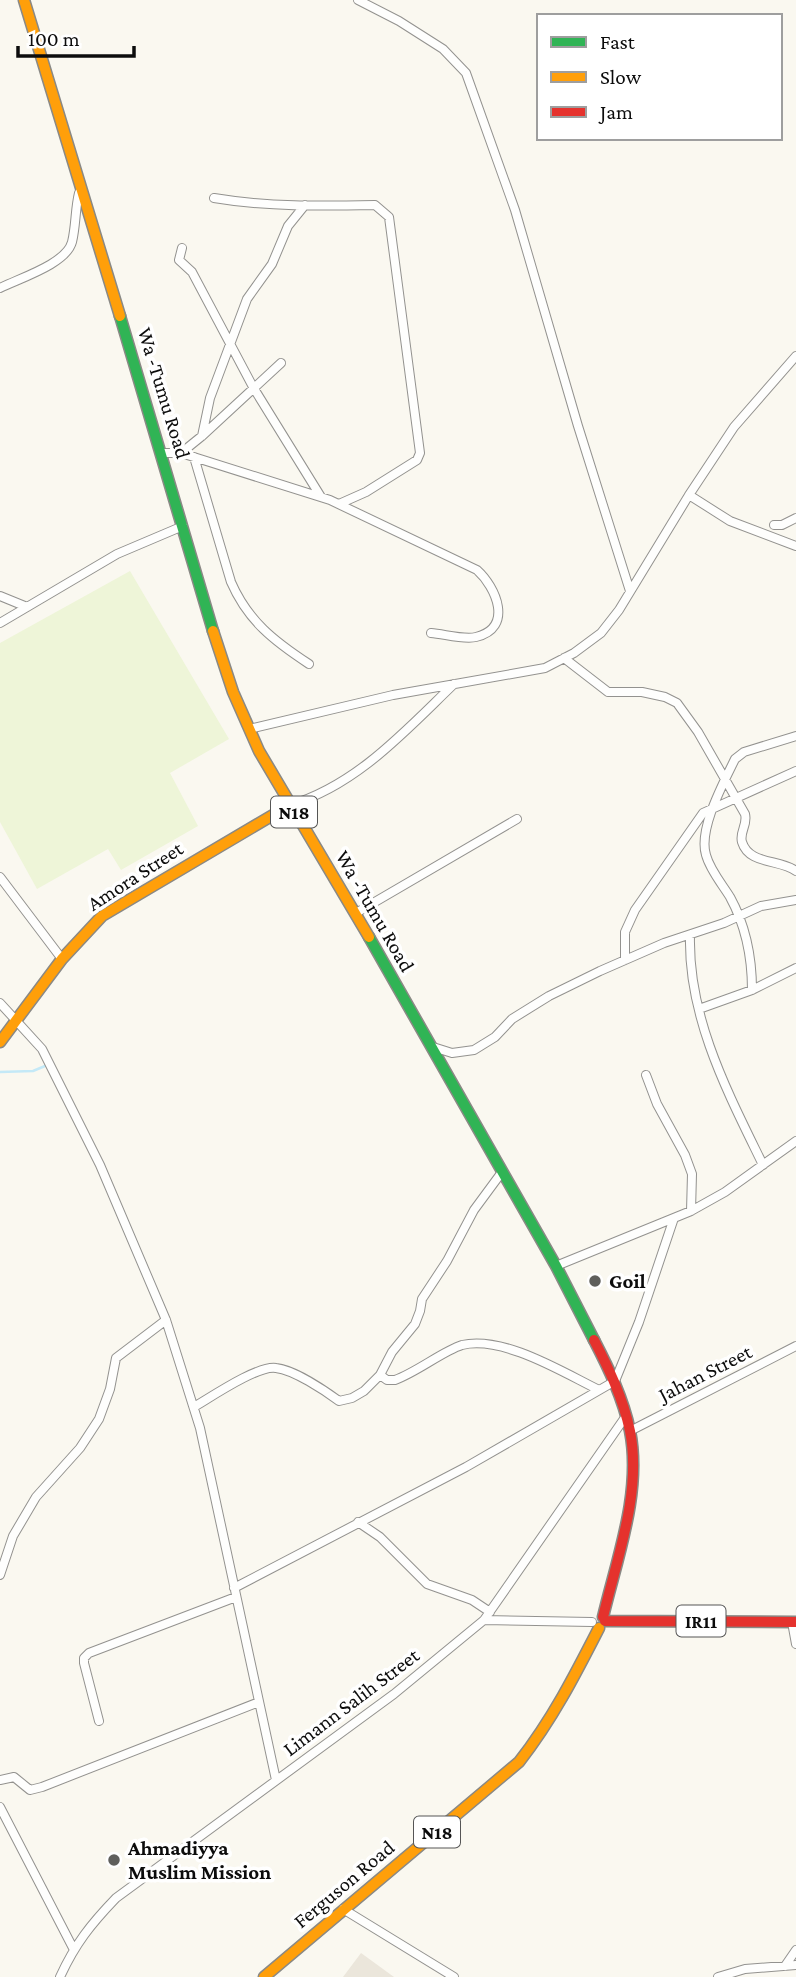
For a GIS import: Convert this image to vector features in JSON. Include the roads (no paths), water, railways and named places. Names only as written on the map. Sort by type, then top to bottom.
[{"type":"main road","name":"Wa -Tumu Road","points":[[24,0],[162,453],[216,643],[249,729],[290,805],[356,913],[556,1266],[615,1381],[630,1431],[633,1462],[630,1506],[599,1622]]},
{"type":"main road","name":"Amora Street","points":[[0,1042],[62,959],[102,916],[290,805]]},
{"type":"main road","name":"IR11","points":[[599,1622],[794,1622]]},
{"type":"main road","name":"Ferguson Road","points":[[264,1977],[519,1762],[542,1733],[581,1663],[599,1622]]},
{"type":"street","points":[[358,0],[399,21],[443,49],[466,73],[515,210],[578,426],[630,591]]},
{"type":"street","points":[[0,288],[52,263],[68,251],[81,187]]},
{"type":"street","points":[[214,198],[238,202],[305,205],[375,205],[389,217],[420,453],[417,460],[366,492],[339,504]]},
{"type":"street","points":[[202,436],[210,398],[247,299],[272,264],[288,226],[305,205]]},
{"type":"street","points":[[182,248],[179,260],[192,272],[254,388],[320,497]]},
{"type":"street","points":[[249,729],[393,695],[545,668],[601,633],[734,427],[796,356]]},
{"type":"street","points":[[181,453],[281,363]]},
{"type":"street","points":[[162,453],[181,453],[339,504],[455,558],[489,580],[499,611],[491,629],[476,637],[431,633]]},
{"type":"street","points":[[194,457],[231,582],[240,602],[251,618],[280,645],[309,664]]},
{"type":"street","points":[[689,495],[730,521],[796,546]]},
{"type":"street","points":[[774,525],[782,525],[796,518]]},
{"type":"street","points":[[0,623],[117,554],[183,526]]},
{"type":"street","points":[[0,596],[27,607]]},
{"type":"street","points":[[564,658],[608,692],[642,692],[665,697],[677,703],[698,732],[746,819],[741,835],[744,847],[756,858],[796,871]]},
{"type":"street","points":[[290,805],[337,786],[371,762],[454,684]]},
{"type":"street","points":[[752,990],[752,963],[738,917],[732,900],[705,854],[707,825],[735,759],[744,752],[796,736]]},
{"type":"street","points":[[625,960],[625,932],[635,910],[703,813],[796,771]]},
{"type":"street","points":[[356,913],[517,819]]},
{"type":"street","points":[[0,877],[62,959]]},
{"type":"street","points":[[430,1046],[452,1053],[474,1050],[495,1037],[512,1019],[549,996],[625,960],[761,906],[796,900]]},
{"type":"street","points":[[690,936],[689,962],[706,1041],[763,1165]]},
{"type":"street","points":[[699,1009],[752,990],[796,968]]},
{"type":"street","points":[[0,1003],[42,1049],[100,1165],[166,1320],[200,1428],[276,1780]]},
{"type":"street","points":[[646,1074],[657,1104],[685,1155],[692,1174],[691,1211]]},
{"type":"street","points":[[556,1266],[691,1211],[725,1192],[796,1141]]},
{"type":"street","points":[[194,1407],[239,1381],[276,1368],[294,1374],[338,1401],[344,1401],[364,1391],[380,1375],[392,1353],[415,1324],[422,1299],[447,1261],[474,1209],[502,1172]]},
{"type":"street","points":[[99,1721],[84,1663],[84,1658],[89,1653],[235,1592],[358,1522],[466,1467],[615,1381],[639,1322],[674,1218]]},
{"type":"street","points":[[0,1573],[13,1536],[36,1497],[80,1448],[99,1419],[110,1389],[116,1358],[123,1350],[166,1320]]},
{"type":"street","points":[[380,1375],[387,1380],[395,1380],[462,1345],[485,1344],[524,1353],[599,1390]]},
{"type":"street","name":"Jahan Street","points":[[630,1431],[796,1346]]},
{"type":"street","name":"Limann Salih Street","points":[[60,1977],[73,1948],[116,1898],[394,1694],[487,1616],[626,1416]]},
{"type":"street","points":[[358,1522],[380,1538],[427,1584],[472,1600],[487,1616],[599,1622]]},
{"type":"street","points":[[794,1622],[796,1644]]},
{"type":"street","points":[[0,1780],[14,1777],[30,1790],[42,1787],[259,1702]]},
{"type":"street","points":[[0,1807],[73,1948]]},
{"type":"street","points":[[343,1909],[454,1977]]},
{"type":"street","points":[[785,1966],[796,1950]]},
{"type":"street","points":[[718,1977],[745,1969],[796,1965]]},
{"type":"waterway","points":[[0,1072],[33,1071],[45,1066]]},
{"type":"place","name":"Goil","points":[[595,1281]]},
{"type":"place","name":"Ahmadiyya Muslim Mission","points":[[114,1860]]}]
